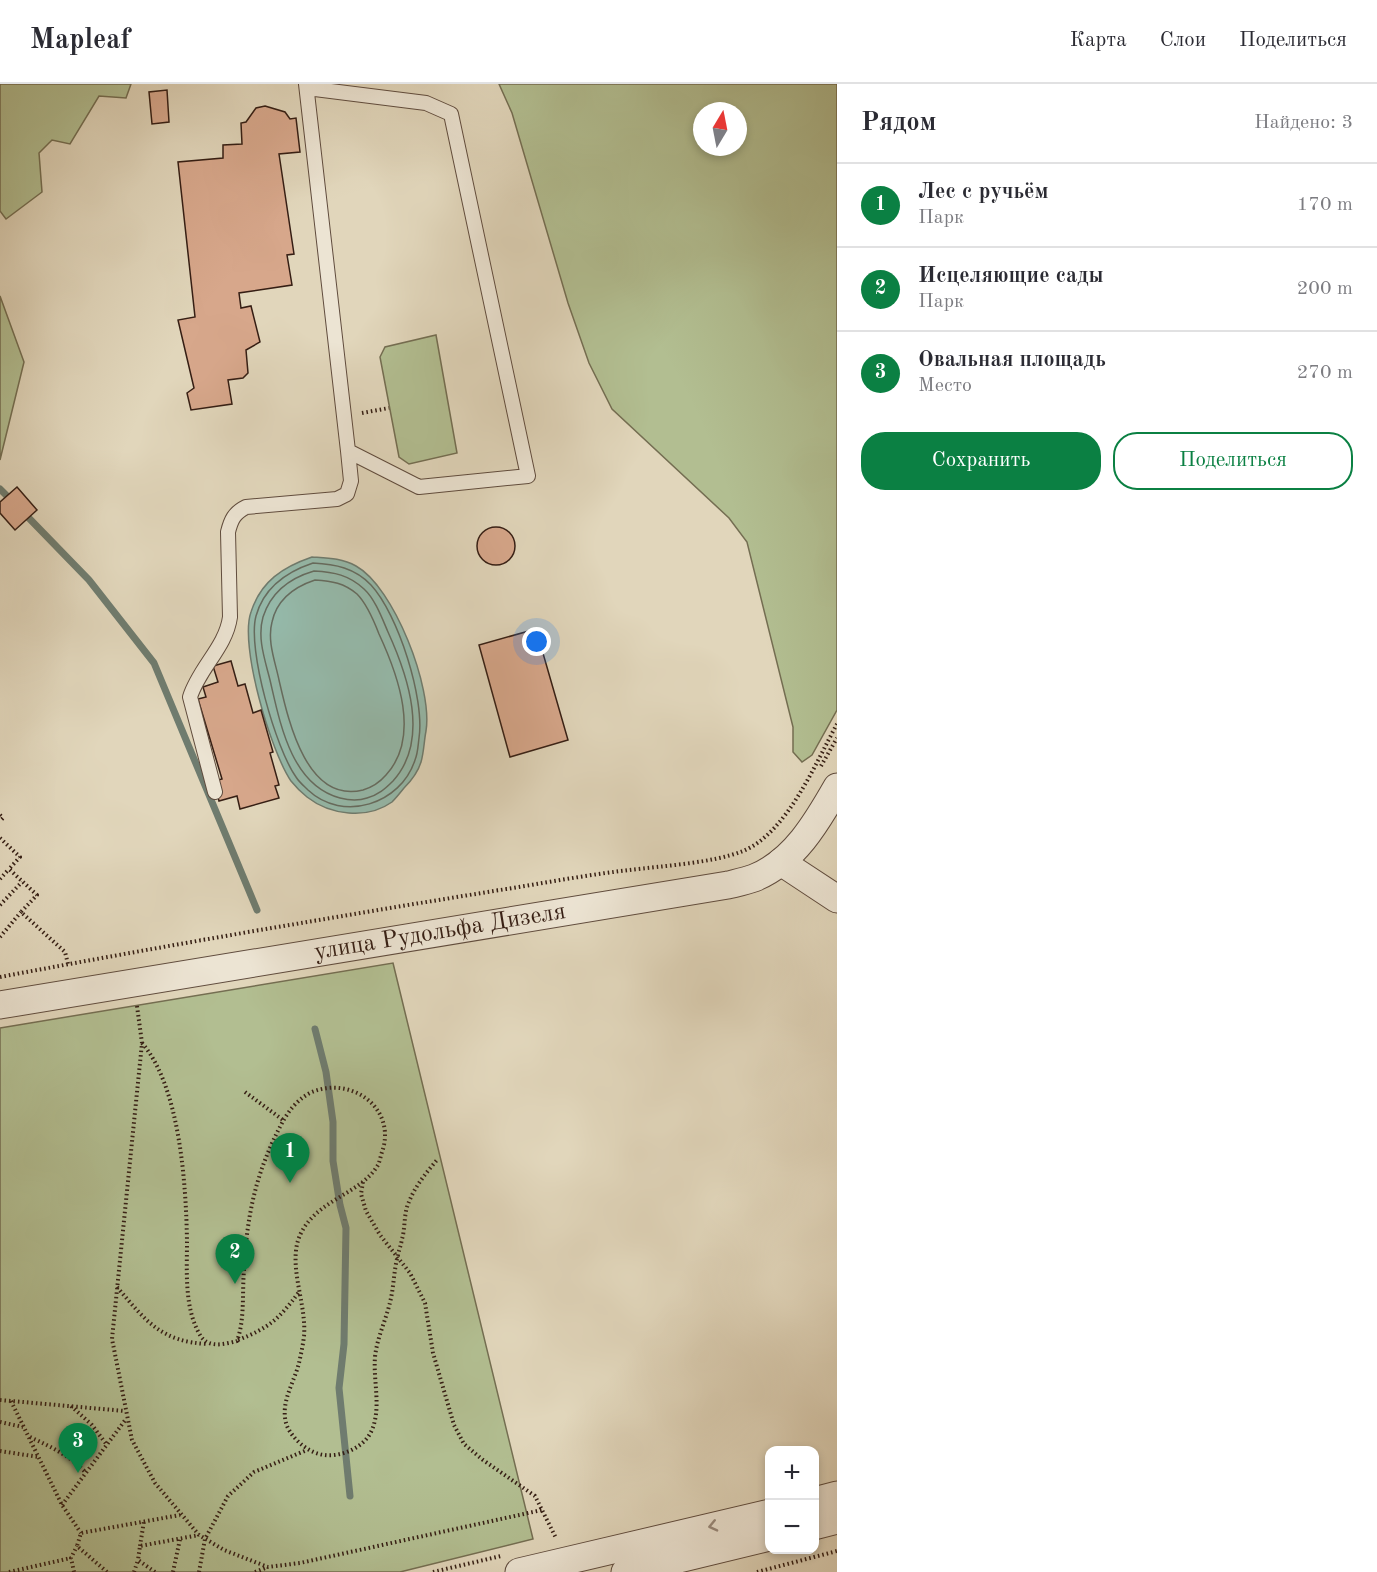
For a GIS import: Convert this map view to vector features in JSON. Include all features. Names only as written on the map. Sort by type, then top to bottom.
[{"type":"street","name":"улица Рудольфа Дизеля","points":[[0,1005],[728,885],[755,878],[781,862],[796,849],[837,787]]},
{"type":"street","points":[[781,862],[837,899]]},
{"type":"street","points":[[818,1500],[837,1495]]},
{"type":"street","points":[[515,1563],[765,1514]]},
{"type":"street","points":[[819,1525],[837,1520]]},
{"type":"street","points":[[625,1572],[765,1538]]},
{"type":"lane","points":[[215,792],[190,697],[194,685],[228,630],[230,617],[228,532],[230,522],[238,511],[246,507],[337,499],[346,494],[351,481],[307,86],[426,103],[451,114],[528,476],[419,487],[348,451]]},
{"type":"path","points":[[343,417],[389,408]]},
{"type":"path","points":[[0,977],[133,952],[511,888],[680,864],[743,851],[773,831],[800,791],[837,724]]},
{"type":"path","points":[[784,826],[806,794],[837,738]]},
{"type":"path","points":[[0,815],[3,818],[0,821]]},
{"type":"path","points":[[0,879],[20,857],[1,842]]},
{"type":"path","points":[[0,936],[37,895],[9,869]]},
{"type":"path","points":[[0,905],[22,881]]},
{"type":"path","points":[[21,912],[65,952]]},
{"type":"path","points":[[137,1004],[142,1043],[112,1339],[125,1411],[132,1440],[155,1484],[199,1535],[225,1550],[268,1567]]},
{"type":"path","points":[[142,1043],[159,1066],[171,1102],[185,1192],[188,1285],[194,1319],[201,1337],[209,1344]]},
{"type":"path","points":[[237,1341],[242,1329],[244,1268],[250,1206],[262,1163],[283,1120],[299,1100],[312,1091],[340,1088],[355,1091],[369,1099],[379,1111],[385,1125],[385,1140],[378,1164],[364,1181],[326,1204],[301,1232],[295,1249],[299,1292],[305,1318],[304,1338],[299,1363],[285,1403],[288,1427],[307,1450],[315,1454],[329,1456],[343,1454],[368,1438],[378,1412],[375,1391],[375,1353],[391,1299],[407,1207],[420,1181],[437,1161]]},
{"type":"path","points":[[244,1092],[283,1120]]},
{"type":"path","points":[[364,1181],[361,1194],[366,1211],[380,1235],[410,1273],[425,1303],[433,1353],[454,1425],[464,1444],[535,1496],[558,1542]]},
{"type":"path","points":[[117,1287],[148,1323],[176,1339],[209,1344],[237,1341],[262,1331],[281,1316],[299,1292]]},
{"type":"path","points":[[0,1400],[125,1411]]},
{"type":"path","points":[[11,1401],[62,1505],[81,1533]]},
{"type":"path","points":[[70,1406],[92,1425],[107,1445]]},
{"type":"path","points":[[62,1505],[127,1419]]},
{"type":"path","points":[[0,1422],[24,1427]]},
{"type":"path","points":[[30,1437],[64,1454],[86,1473]]},
{"type":"path","points":[[199,1572],[205,1539],[228,1496],[254,1472],[307,1450]]},
{"type":"path","points":[[0,1451],[39,1457]]},
{"type":"path","points":[[255,1572],[268,1567],[300,1563],[542,1510]]},
{"type":"path","points":[[81,1533],[181,1515]]},
{"type":"path","points":[[134,1572],[144,1521]]},
{"type":"path","points":[[74,1572],[71,1558],[81,1533]]},
{"type":"path","points":[[140,1546],[199,1535]]},
{"type":"path","points":[[173,1572],[180,1539]]},
{"type":"path","points":[[77,1546],[105,1571]]},
{"type":"path","points":[[757,1572],[837,1551]]},
{"type":"path","points":[[9,1572],[71,1558]]},
{"type":"path","points":[[138,1560],[155,1572]]},
{"type":"path","points":[[433,1572],[515,1563]]},
{"type":"shaded area","points":[[0,84],[131,84],[126,98],[99,96],[70,144],[52,140],[39,153],[42,192],[6,219],[0,211]]},
{"type":"shaded area","points":[[499,84],[837,84],[837,710],[812,755],[802,762],[793,752],[793,727],[747,542],[729,518],[612,409],[589,363],[568,303],[512,113]]},
{"type":"shaded area","points":[[0,296],[24,362],[0,460]]},
{"type":"shaded area","points":[[436,335],[457,453],[409,464],[399,457],[380,357],[385,347]]},
{"type":"shaded area","points":[[393,963],[533,1539],[400,1572],[0,1572],[0,1028]]},
{"type":"water","points":[[312,557],[345,561],[370,577],[397,616],[417,665],[423,690],[427,712],[420,766],[392,802],[371,811],[349,813],[326,808],[307,797],[291,781],[275,747],[259,698],[249,648],[248,628],[255,601],[274,577],[292,565]]},
{"type":"building","points":[[167,90],[169,122],[152,124],[149,92]]},
{"type":"building","points":[[265,106],[285,112],[290,119],[296,118],[300,152],[279,154],[294,254],[287,255],[292,285],[239,293],[241,308],[251,306],[260,342],[246,350],[248,373],[243,378],[228,380],[232,404],[191,410],[187,393],[194,388],[178,320],[195,317],[178,162],[223,158],[223,145],[242,144],[241,123],[246,122],[256,108]]},
{"type":"building","points":[[17,487],[37,510],[15,530],[0,513],[0,502]]},
{"type":"building","points":[[496,527],[503,528],[509,533],[514,539],[514,553],[509,559],[503,564],[496,565],[489,564],[483,559],[478,553],[477,546],[478,539],[483,533],[489,528]]},
{"type":"building","points":[[536,629],[568,740],[510,757],[479,645]]},
{"type":"building","points":[[231,661],[238,686],[245,684],[253,713],[261,710],[273,752],[270,753],[279,785],[275,786],[279,798],[240,809],[237,796],[219,801],[214,781],[222,779],[198,699],[206,697],[203,687],[218,682],[213,666]]},
{"type":"waterway","points":[[0,489],[13,502]]},
{"type":"waterway","points":[[23,512],[89,580],[154,663],[257,910]]},
{"type":"waterway","points":[[315,1029],[326,1072],[333,1122],[333,1161],[346,1228],[344,1344],[339,1388],[350,1496]]},
{"type":"place","name":"Лес с ручьём","points":[[290,1183]]},
{"type":"place","name":"Исцеляющие сады","points":[[235,1284]]},
{"type":"place","name":"Овальная площадь","points":[[78,1473]]}]
